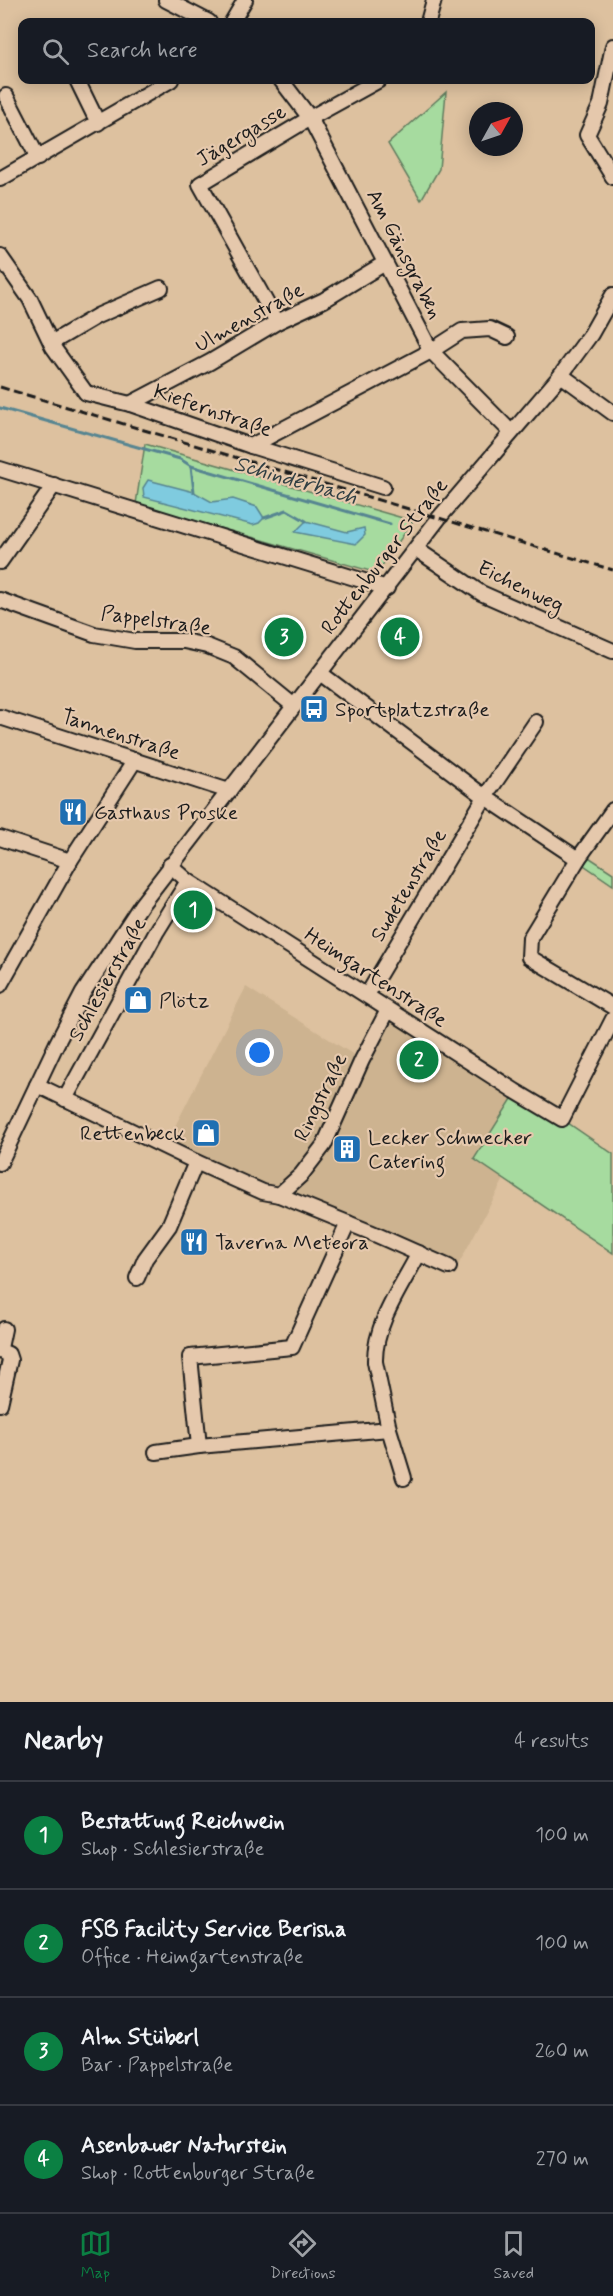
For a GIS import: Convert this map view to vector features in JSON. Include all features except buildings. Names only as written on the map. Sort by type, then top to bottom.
[{"type":"street","points":[[165,0],[201,18]]},
{"type":"street","points":[[234,18],[245,0]]},
{"type":"street","points":[[429,18],[434,0]]},
{"type":"street","points":[[613,46],[601,104],[587,135],[613,177]]},
{"type":"street","points":[[79,84],[98,123]]},
{"type":"street","points":[[0,178],[164,84]]},
{"type":"street","name":"Am Gänsgraben","points":[[283,84],[310,118],[431,351],[511,432]]},
{"type":"street","name":"Jägergasse","points":[[277,322],[200,184],[372,84]]},
{"type":"street","points":[[6,96],[38,158]]},
{"type":"street","name":"Kiefernstraße","points":[[0,256],[30,299],[51,343],[86,393],[130,404],[251,446],[383,487]]},
{"type":"street","name":"Ulmenstraße","points":[[130,404],[210,362],[277,322],[324,300],[385,263]]},
{"type":"street","points":[[51,343],[98,316],[161,288]]},
{"type":"street","name":"Rottenburger Straße","points":[[0,1163],[83,993],[111,948],[170,865],[416,549],[511,432],[561,375],[591,334],[613,295]]},
{"type":"street","points":[[251,446],[431,351],[462,331],[490,329],[507,337]]},
{"type":"street","points":[[561,375],[613,414]]},
{"type":"street","points":[[0,469],[387,588]]},
{"type":"street","points":[[0,562],[54,485]]},
{"type":"street","name":"Eichenweg","points":[[416,549],[481,593],[613,651]]},
{"type":"street","name":"Pappelstraße","points":[[0,600],[94,634],[135,641],[183,641],[207,646],[234,657],[294,706]]},
{"type":"street","points":[[320,673],[485,797],[578,859]]},
{"type":"street","name":"Tannenstraße","points":[[0,717],[229,791]]},
{"type":"street","name":"Sudetenstraße","points":[[367,995],[485,797],[536,722]]},
{"type":"street","points":[[0,985],[4,968],[135,760]]},
{"type":"street","points":[[613,810],[578,859],[530,938],[529,957],[613,1007]]},
{"type":"street","points":[[0,838],[70,861]]},
{"type":"street","name":"Heimgartenstraße","points":[[170,865],[188,881],[562,1119],[613,1019]]},
{"type":"street","name":"Schlesierstraße","points":[[65,1099],[157,931],[188,881]]},
{"type":"street","name":"Ringstraße","points":[[279,1195],[301,1175],[324,1145],[362,1060],[388,1010]]},
{"type":"street","points":[[37,1085],[263,1192],[279,1195],[448,1267]]},
{"type":"street","points":[[137,1278],[145,1259],[169,1226],[196,1162]]},
{"type":"street","points":[[199,1446],[190,1357],[292,1347],[348,1223]]},
{"type":"street","points":[[404,1478],[390,1429],[374,1352],[383,1323],[419,1253]]},
{"type":"street","points":[[0,1404],[10,1360],[8,1354],[0,1349],[4,1329]]},
{"type":"street","points":[[156,1452],[390,1429]]},
{"type":"shaded area","points":[[246,987],[362,1060],[392,1018],[515,1094],[474,1158],[504,1179],[456,1269],[371,1229],[301,1202],[168,1140]]},
{"type":"green space","points":[[446,92],[439,169],[421,200],[388,144]]},
{"type":"green space","points":[[145,444],[413,521],[377,573],[136,504]]},
{"type":"green space","points":[[587,856],[613,873],[613,885],[581,863]]},
{"type":"green space","points":[[515,1094],[562,1119],[613,1154],[613,1253],[474,1159]]},
{"type":"water","points":[[148,480],[194,492],[212,502],[233,499],[257,507],[264,518],[253,525],[144,497],[143,488]]},
{"type":"water","points":[[306,521],[347,532],[364,528],[365,535],[356,544],[295,532]]},
{"type":"waterway","points":[[0,408],[180,459],[191,466],[194,492]]},
{"type":"waterway","name":"Schinderbach","points":[[191,466],[390,524]]},
{"type":"waterway","points":[[264,518],[287,510],[306,521]]},
{"type":"railway","points":[[0,387],[613,570]]},
{"type":"place","name":"Alm Stüberl","points":[[284,637]]},
{"type":"place","name":"Asenbauer Naturstein","points":[[400,637]]},
{"type":"place","name":"Sportplatzstraße","points":[[314,709]]},
{"type":"place","name":"Gasthaus Proske","points":[[73,812]]},
{"type":"place","name":"Bestattung Reichwein","points":[[193,910]]},
{"type":"place","name":"Plötz","points":[[138,1000]]},
{"type":"place","name":"FSB Facility Service Berisha","points":[[419,1060]]},
{"type":"place","name":"Rettenbeck","points":[[206,1133]]},
{"type":"place","name":"Lecker Schmecker Catering","points":[[347,1149]]},
{"type":"place","name":"Taverna Meteora","points":[[194,1242]]}]
